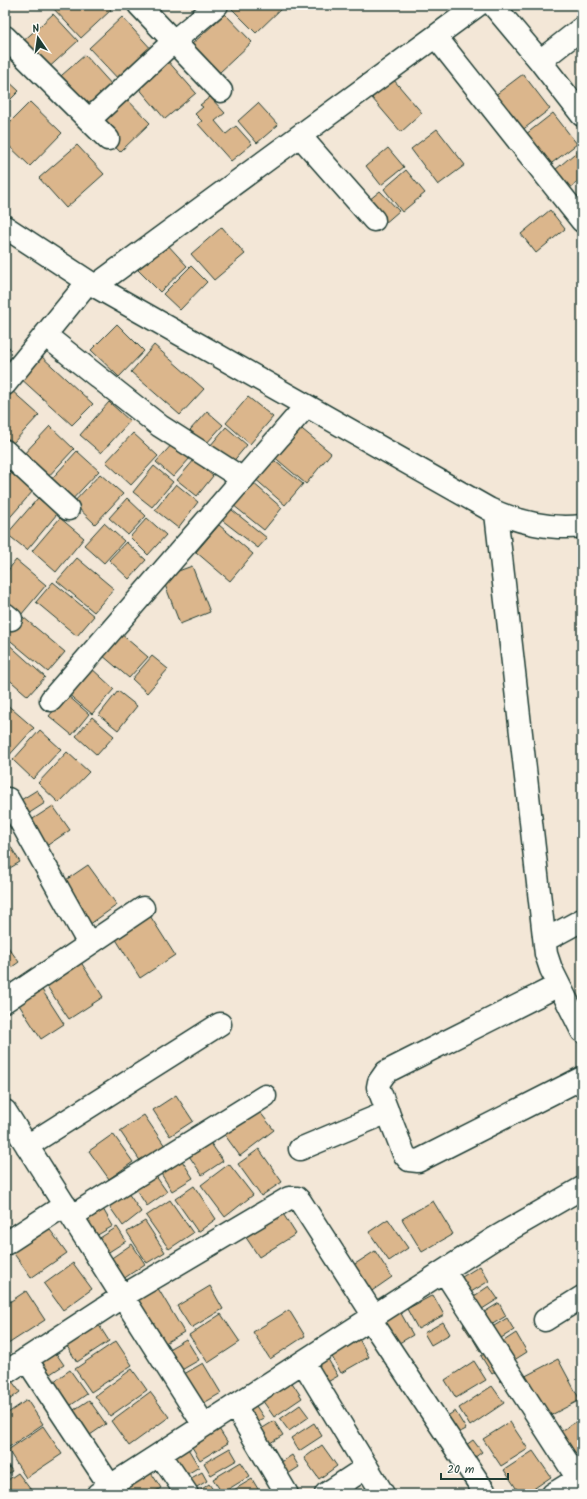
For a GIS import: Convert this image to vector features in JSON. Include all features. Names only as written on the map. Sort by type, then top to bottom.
[{"type":"street","points":[[139,5],[221,91]]},
{"type":"street","points":[[89,120],[174,41],[217,5]]},
{"type":"street","points":[[5,384],[45,335],[91,284],[300,136],[478,5]]},
{"type":"street","points":[[493,5],[540,61],[582,116]]},
{"type":"street","points":[[540,61],[582,28]]},
{"type":"street","points":[[5,37],[108,139]]},
{"type":"street","points":[[436,37],[582,221]]},
{"type":"street","points":[[300,136],[374,220]]},
{"type":"street","points":[[5,227],[91,284],[496,513],[516,520],[555,526],[582,526]]},
{"type":"street","points":[[45,335],[160,426],[243,479]]},
{"type":"street","points":[[51,700],[306,406]]},
{"type":"street","points":[[5,451],[68,509]]},
{"type":"street","points":[[496,513],[548,963],[582,1032]]},
{"type":"street","points":[[8,799],[89,944]]},
{"type":"street","points":[[5,1001],[143,908]]},
{"type":"street","points":[[545,940],[582,920]]},
{"type":"street","points":[[559,985],[386,1072],[379,1082],[378,1087],[404,1154],[409,1160],[418,1161],[582,1078]]},
{"type":"street","points":[[27,1146],[220,1024]]},
{"type":"street","points":[[5,1244],[68,1210],[265,1096]]},
{"type":"street","points":[[300,1149],[388,1112]]},
{"type":"street","points":[[7,1118],[27,1146],[204,1425]]},
{"type":"street","points":[[26,1359],[104,1490],[495,1238],[582,1188]]},
{"type":"street","points":[[5,1373],[123,1296],[293,1197],[300,1201],[372,1318],[486,1494]]},
{"type":"street","points":[[444,1271],[581,1480],[553,1494]]},
{"type":"street","points":[[545,1320],[582,1297]]},
{"type":"street","points":[[303,1362],[383,1494]]},
{"type":"street","points":[[235,1406],[287,1494]]},
{"type":"street","points":[[160,1454],[187,1494]]},
{"type":"street","points":[[326,1494],[367,1467]]},
{"type":"building","points":[[56,5],[106,5],[111,10],[81,38],[53,8]]},
{"type":"building","points":[[231,5],[285,5],[256,33],[230,7]]},
{"type":"building","points":[[53,14],[78,41],[45,71],[20,44]]},
{"type":"building","points":[[225,14],[252,42],[219,73],[192,44]]},
{"type":"building","points":[[122,17],[154,52],[121,82],[89,48]]},
{"type":"building","points":[[85,55],[113,86],[82,113],[54,82]]},
{"type":"building","points":[[167,60],[196,93],[165,119],[137,86]]},
{"type":"building","points":[[523,74],[550,109],[517,134],[490,99]]},
{"type":"building","points":[[5,78],[19,91],[5,105]]},
{"type":"building","points":[[393,79],[422,113],[401,132],[372,98]]},
{"type":"building","points":[[123,95],[150,123],[120,152],[93,123]]},
{"type":"building","points":[[210,97],[225,113],[215,121],[226,134],[236,126],[252,144],[231,161],[198,124],[202,121],[195,114],[203,107],[200,105]]},
{"type":"building","points":[[30,102],[62,133],[30,166],[5,142],[5,127]]},
{"type":"building","points":[[258,103],[278,125],[257,143],[238,121]]},
{"type":"building","points":[[553,113],[577,144],[544,169],[521,138]]},
{"type":"building","points":[[437,129],[465,165],[438,185],[411,149]]},
{"type":"building","points":[[77,145],[104,174],[66,208],[39,178]]},
{"type":"building","points":[[388,148],[404,167],[381,185],[366,166]]},
{"type":"building","points":[[580,149],[582,152],[582,178],[564,193],[549,175]]},
{"type":"building","points":[[406,170],[425,193],[402,212],[384,189]]},
{"type":"building","points":[[380,191],[399,211],[376,231],[357,210]]},
{"type":"building","points":[[550,210],[565,229],[536,253],[521,234]]},
{"type":"building","points":[[222,227],[245,254],[214,280],[191,254]]},
{"type":"building","points":[[166,243],[187,266],[160,292],[138,270]]},
{"type":"building","points":[[191,266],[207,282],[180,310],[163,294]]},
{"type":"building","points":[[117,324],[144,351],[119,377],[91,350]]},
{"type":"building","points":[[5,344],[10,348],[5,354]]},
{"type":"building","points":[[154,345],[204,389],[180,415],[131,372]]},
{"type":"building","points":[[40,355],[93,404],[72,425],[19,377]]},
{"type":"building","points":[[10,389],[39,415],[13,443],[5,436],[5,395]]},
{"type":"building","points":[[248,397],[273,417],[250,444],[226,423]]},
{"type":"building","points":[[109,402],[130,421],[101,453],[80,435]]},
{"type":"building","points":[[207,411],[223,425],[206,444],[190,430]]},
{"type":"building","points":[[297,425],[331,453],[306,484],[272,455]]},
{"type":"building","points":[[50,426],[74,449],[45,480],[21,457]]},
{"type":"building","points":[[226,427],[247,445],[231,464],[210,446]]},
{"type":"building","points":[[133,433],[158,456],[131,485],[106,462]]},
{"type":"building","points":[[174,442],[191,457],[173,477],[156,462]]},
{"type":"building","points":[[77,451],[99,471],[68,504],[47,484]]},
{"type":"building","points":[[270,457],[303,484],[285,505],[253,477]]},
{"type":"building","points":[[194,460],[213,476],[197,496],[177,480]]},
{"type":"building","points":[[154,466],[173,482],[152,507],[133,492]]},
{"type":"building","points":[[12,473],[33,491],[5,523],[5,481]]},
{"type":"building","points":[[100,474],[123,494],[95,524],[73,503]]},
{"type":"building","points":[[252,482],[282,508],[264,530],[233,505]]},
{"type":"building","points":[[176,484],[198,502],[178,528],[155,510]]},
{"type":"building","points":[[38,498],[57,514],[27,550],[7,534]]},
{"type":"building","points":[[127,498],[146,516],[128,535],[109,518]]},
{"type":"building","points":[[227,506],[267,538],[258,548],[218,517]]},
{"type":"building","points":[[60,518],[84,538],[56,572],[32,551]]},
{"type":"building","points":[[147,518],[166,535],[148,555],[130,537]]},
{"type":"building","points":[[104,523],[124,541],[104,563],[84,545]]},
{"type":"building","points":[[219,525],[253,554],[230,581],[196,552]]},
{"type":"building","points":[[126,542],[146,560],[129,579],[109,560]]},
{"type":"building","points":[[77,558],[114,589],[94,612],[57,581]]},
{"type":"building","points":[[16,560],[46,585],[21,615],[5,601],[5,574]]},
{"type":"building","points":[[192,566],[210,612],[180,624],[162,577]]},
{"type":"building","points":[[53,582],[94,616],[77,636],[36,602]]},
{"type":"building","points":[[23,617],[65,652],[48,672],[6,637]]},
{"type":"building","points":[[120,633],[148,657],[129,678],[102,655]]},
{"type":"building","points":[[5,641],[45,677],[28,696],[5,676]]},
{"type":"building","points":[[152,656],[168,669],[147,693],[132,679]]},
{"type":"building","points":[[90,667],[114,689],[92,714],[67,693]]},
{"type":"building","points":[[118,691],[137,706],[118,730],[99,715]]},
{"type":"building","points":[[67,695],[89,714],[72,735],[49,716]]},
{"type":"building","points":[[5,703],[34,728],[5,760]]},
{"type":"building","points":[[92,717],[114,736],[97,755],[76,736]]},
{"type":"building","points":[[40,730],[61,749],[33,779],[13,760]]},
{"type":"building","points":[[67,752],[89,772],[59,803],[38,783]]},
{"type":"building","points":[[37,790],[45,803],[17,821],[8,808]]},
{"type":"building","points":[[53,806],[70,830],[39,851],[22,826]]},
{"type":"building","points":[[8,842],[20,862],[5,871],[5,844]]},
{"type":"building","points":[[88,865],[117,905],[86,927],[57,886]]},
{"type":"building","points":[[147,911],[175,955],[140,978],[112,933]]},
{"type":"building","points":[[5,943],[19,962],[5,972]]},
{"type":"building","points":[[77,956],[103,997],[69,1019],[42,979]]},
{"type":"building","points":[[35,979],[64,1024],[41,1039],[12,994]]},
{"type":"building","points":[[176,1095],[193,1121],[170,1136],[153,1110]]},
{"type":"building","points":[[252,1102],[274,1130],[240,1156],[219,1127]]},
{"type":"building","points":[[144,1115],[165,1146],[141,1162],[120,1131]]},
{"type":"building","points":[[113,1134],[133,1162],[109,1179],[89,1151]]},
{"type":"building","points":[[208,1139],[223,1161],[202,1175],[187,1153]]},
{"type":"building","points":[[259,1149],[282,1182],[261,1196],[238,1164]]},
{"type":"building","points":[[179,1156],[193,1178],[172,1191],[158,1169]]},
{"type":"building","points":[[229,1164],[253,1195],[225,1217],[201,1185]]},
{"type":"building","points":[[153,1172],[167,1192],[147,1206],[133,1185]]},
{"type":"building","points":[[194,1186],[216,1219],[198,1232],[175,1199]]},
{"type":"building","points":[[126,1190],[141,1212],[123,1226],[107,1203]]},
{"type":"building","points":[[170,1200],[193,1233],[169,1249],[146,1216]]},
{"type":"building","points":[[433,1201],[453,1234],[422,1252],[402,1219]]},
{"type":"building","points":[[100,1204],[113,1226],[89,1240],[76,1219]]},
{"type":"building","points":[[278,1206],[296,1234],[259,1257],[241,1230]]},
{"type":"building","points":[[388,1219],[408,1248],[389,1261],[369,1232]]},
{"type":"building","points":[[145,1221],[165,1252],[147,1263],[127,1232]]},
{"type":"building","points":[[45,1223],[67,1253],[31,1278],[10,1248]]},
{"type":"building","points":[[117,1227],[126,1241],[98,1259],[89,1245]]},
{"type":"building","points":[[132,1244],[145,1264],[113,1286],[100,1266]]},
{"type":"building","points":[[375,1251],[392,1277],[353,1304],[335,1277]]},
{"type":"building","points":[[73,1263],[92,1289],[63,1310],[44,1284]]},
{"type":"building","points":[[480,1266],[489,1281],[453,1303],[444,1288]]},
{"type":"building","points":[[153,1280],[184,1332],[150,1352],[119,1300]]},
{"type":"building","points":[[5,1284],[9,1291],[5,1293]]},
{"type":"building","points":[[210,1286],[223,1309],[191,1328],[177,1306]]},
{"type":"building","points":[[489,1286],[498,1299],[463,1321],[455,1309]]},
{"type":"building","points":[[26,1291],[45,1320],[5,1346],[5,1305]]},
{"type":"building","points":[[433,1295],[444,1315],[418,1329],[407,1309]]},
{"type":"building","points":[[499,1303],[506,1316],[471,1337],[463,1325]]},
{"type":"building","points":[[398,1308],[413,1335],[382,1353],[367,1327]]},
{"type":"building","points":[[289,1310],[305,1336],[270,1359],[253,1332]]},
{"type":"building","points":[[221,1314],[240,1342],[208,1363],[189,1335]]},
{"type":"building","points":[[507,1318],[514,1330],[480,1351],[473,1339]]},
{"type":"building","points":[[95,1319],[109,1341],[77,1362],[63,1340]]},
{"type":"building","points":[[443,1322],[450,1334],[431,1345],[424,1333]]},
{"type":"building","points":[[516,1333],[527,1352],[492,1374],[481,1356]]},
{"type":"building","points":[[358,1337],[369,1357],[341,1373],[330,1353]]},
{"type":"building","points":[[186,1339],[199,1360],[166,1379],[153,1358]]},
{"type":"building","points":[[116,1341],[132,1365],[91,1392],[75,1369]]},
{"type":"building","points":[[49,1343],[64,1365],[33,1385],[19,1364]]},
{"type":"building","points":[[325,1354],[338,1376],[310,1392],[297,1370]]},
{"type":"building","points":[[558,1359],[580,1400],[538,1422],[516,1381]]},
{"type":"building","points":[[474,1361],[486,1380],[456,1398],[445,1380]]},
{"type":"building","points":[[203,1363],[221,1393],[185,1414],[167,1384]]},
{"type":"building","points":[[132,1369],[147,1390],[110,1416],[95,1396]]},
{"type":"building","points":[[70,1370],[87,1394],[54,1417],[37,1393]]},
{"type":"building","points":[[5,1372],[20,1392],[5,1403]]},
{"type":"building","points":[[289,1378],[302,1398],[274,1417],[260,1397]]},
{"type":"building","points":[[492,1386],[504,1403],[470,1426],[459,1408]]},
{"type":"building","points":[[150,1392],[169,1417],[129,1446],[111,1421]]},
{"type":"building","points":[[27,1400],[43,1424],[6,1449],[5,1415]]},
{"type":"building","points":[[89,1400],[106,1424],[74,1446],[57,1421]]},
{"type":"building","points":[[252,1400],[264,1418],[241,1433]]},
{"type":"building","points":[[300,1405],[309,1417],[289,1431],[280,1419]]},
{"type":"building","points":[[455,1411],[466,1429],[445,1440],[435,1424]]},
{"type":"building","points":[[582,1418],[582,1457],[565,1468],[547,1440]]},
{"type":"building","points":[[214,1421],[228,1443],[200,1460],[187,1439]]},
{"type":"building","points":[[274,1421],[283,1435],[254,1453],[245,1439]]},
{"type":"building","points":[[510,1422],[528,1449],[501,1466],[483,1439]]},
{"type":"building","points":[[314,1423],[322,1436],[299,1451],[291,1438]]},
{"type":"building","points":[[43,1426],[62,1454],[26,1478],[8,1450]]},
{"type":"building","points":[[473,1440],[482,1452],[457,1471],[448,1458]]},
{"type":"building","points":[[322,1445],[337,1466],[319,1479],[304,1458]]},
{"type":"building","points":[[187,1447],[199,1467],[174,1482],[163,1463]]},
{"type":"building","points":[[230,1448],[237,1460],[211,1475],[204,1463]]},
{"type":"building","points":[[533,1451],[551,1477],[526,1494],[520,1494],[504,1470]]},
{"type":"building","points":[[292,1455],[299,1467],[272,1484],[265,1473]]},
{"type":"building","points":[[5,1461],[12,1471],[5,1476]]},
{"type":"building","points":[[241,1462],[250,1476],[222,1493],[213,1479]]},
{"type":"building","points":[[150,1471],[161,1488],[150,1494],[125,1494],[121,1488]]},
{"type":"building","points":[[202,1472],[207,1481],[185,1494],[177,1486]]},
{"type":"building","points":[[18,1473],[34,1494],[5,1494],[5,1482]]},
{"type":"building","points":[[252,1479],[261,1494],[227,1494]]},
{"type":"building","points":[[209,1484],[216,1494],[195,1494]]}]
